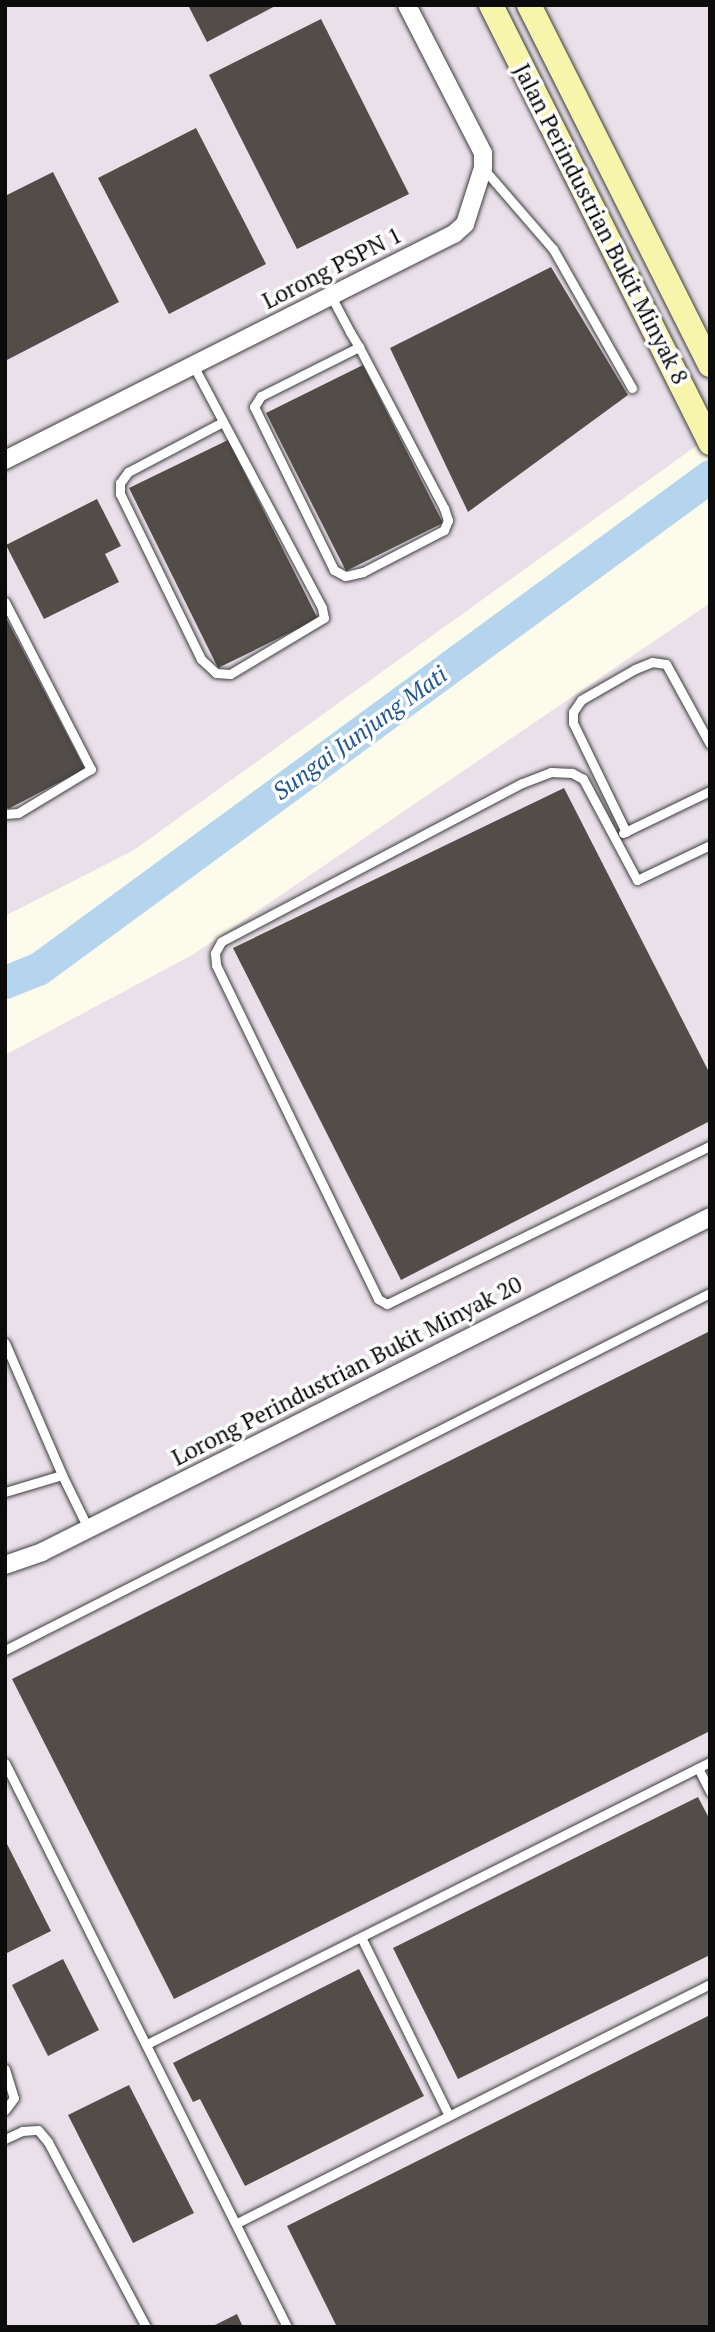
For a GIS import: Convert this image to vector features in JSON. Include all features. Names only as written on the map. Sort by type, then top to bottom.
[{"type":"street","points":[[407,5],[483,153],[483,168]]},
{"type":"street","name":"Jalan Perindustrian Bukit Minyak 8","points":[[491,5],[710,443]]},
{"type":"street","name":"Jalan Perindustrian Bukit Minyak 8","points":[[529,5],[710,365]]},
{"type":"street","name":"Lorong PSPN 1","points":[[5,460],[454,233],[466,223],[483,168]]},
{"type":"street","name":"Lorong Perindustrian Bukit Minyak 20","points":[[5,1565],[88,1528],[710,1217]]},
{"type":"lane","points":[[483,168],[553,249],[632,388]]},
{"type":"lane","points":[[331,296],[359,347],[448,520],[444,530],[345,576],[334,570],[254,407],[261,396],[359,347]]},
{"type":"lane","points":[[193,365],[223,422],[324,618],[230,674],[216,673],[201,659],[120,494],[120,483],[128,472],[223,422]]},
{"type":"lane","points":[[5,602],[91,769],[18,813],[5,814]]},
{"type":"lane","points":[[625,832],[573,723],[573,712],[581,699],[652,662],[666,664],[710,744]]},
{"type":"lane","points":[[709,848],[638,880],[583,779],[572,773],[551,772],[522,783],[221,942],[216,965],[378,1299],[387,1304],[710,1146]]},
{"type":"lane","points":[[592,797],[604,791]]},
{"type":"lane","points":[[615,838],[710,791]]},
{"type":"lane","points":[[5,1650],[710,1293]]},
{"type":"lane","points":[[5,1343],[88,1528]]},
{"type":"lane","points":[[5,1492],[62,1475]]},
{"type":"lane","points":[[147,2044],[710,1762]]},
{"type":"lane","points":[[5,1763],[287,2327]]},
{"type":"lane","points":[[698,1768],[710,1792]]},
{"type":"lane","points":[[361,1937],[449,2116]]},
{"type":"lane","points":[[237,2223],[710,1984]]},
{"type":"lane","points":[[5,2069],[14,2098],[5,2110]]},
{"type":"lane","points":[[5,2139],[22,2131],[38,2130],[48,2142],[146,2327]]},
{"type":"shaded area","points":[[5,5],[710,5],[710,436],[134,850],[5,916]]},
{"type":"shaded area","points":[[710,603],[710,2327],[5,2327],[5,1055],[194,954]]},
{"type":"building","points":[[188,5],[277,5],[207,42]]},
{"type":"building","points":[[321,19],[409,194],[297,249],[209,75]]},
{"type":"building","points":[[196,128],[266,264],[169,314],[98,178]]},
{"type":"building","points":[[53,172],[119,302],[5,361],[5,196]]},
{"type":"building","points":[[551,267],[628,395],[468,512],[390,348]]},
{"type":"building","points":[[363,365],[443,523],[346,571],[266,413]]},
{"type":"building","points":[[228,440],[318,619],[218,668],[129,488]]},
{"type":"building","points":[[97,499],[121,546],[105,554],[119,582],[44,619],[6,545]]},
{"type":"building","points":[[5,616],[85,769],[8,809],[5,804]]},
{"type":"building","points":[[564,788],[710,1074],[710,1121],[401,1280],[233,948]]},
{"type":"building","points":[[710,1331],[710,1731],[174,1999],[12,1679]]},
{"type":"building","points":[[698,1797],[710,1820],[710,1955],[458,2079],[393,1948]]},
{"type":"building","points":[[5,1840],[51,1931],[5,1954]]},
{"type":"building","points":[[63,1959],[99,2030],[48,2056],[12,1985]]},
{"type":"building","points":[[359,1969],[424,2096],[245,2186],[200,2099],[193,2102],[173,2063]]},
{"type":"building","points":[[710,2015],[710,2327],[337,2327],[287,2226]]},
{"type":"building","points":[[129,2085],[194,2213],[133,2243],[68,2115]]},
{"type":"building","points":[[237,2314],[243,2327],[211,2327]]},
{"type":"waterway","name":"Sungai Junjung Mati","points":[[5,982],[38,969],[710,476]]}]
